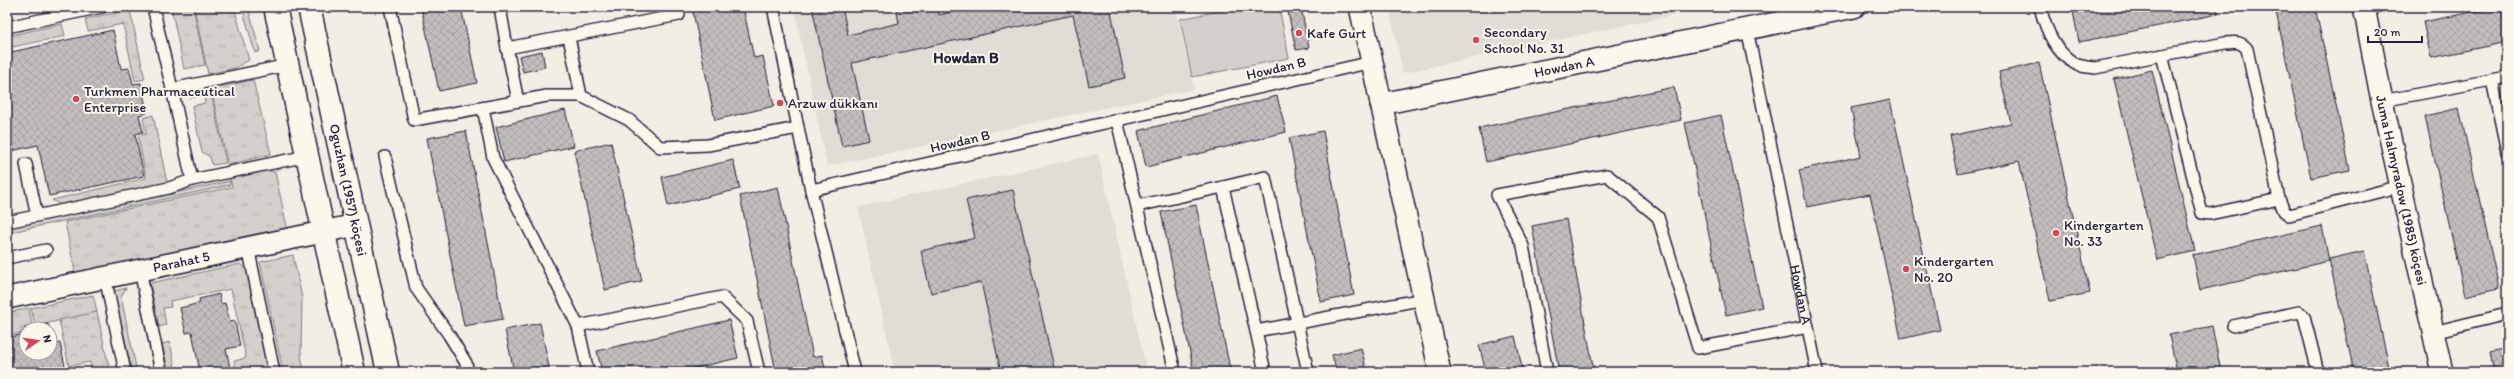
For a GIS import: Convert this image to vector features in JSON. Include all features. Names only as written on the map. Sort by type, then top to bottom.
[{"type":"main road","points":[[275,7],[354,372]]},
{"type":"main road","name":"Oguzhan (1957) köçesi","points":[[309,7],[388,372]]},
{"type":"street","points":[[1360,7],[1440,372]]},
{"type":"street","name":"Howdan A","points":[[1381,104],[1854,7]]},
{"type":"street","name":"Juma Halmyradow (1985) köçesi","points":[[2364,7],[2382,101],[2442,372]]},
{"type":"street","name":"Parahat 5","points":[[8,294],[105,277],[356,225]]},
{"type":"lane","points":[[7,27],[102,7]]},
{"type":"lane","points":[[153,7],[192,180]]},
{"type":"lane","points":[[390,7],[414,120],[547,96],[581,96],[629,120],[660,147],[708,145],[798,128]]},
{"type":"lane","points":[[500,7],[518,102]]},
{"type":"lane","points":[[507,48],[679,15],[677,7]]},
{"type":"lane","points":[[773,7],[811,190],[855,372]]},
{"type":"lane","points":[[2040,7],[2045,27],[2062,52],[2074,64],[2095,68],[2225,43],[2236,42],[2244,45],[2280,199],[2284,211],[2288,214],[2401,186]]},
{"type":"lane","name":"Howdan A","points":[[1747,29],[1817,372]]},
{"type":"lane","points":[[569,37],[581,96]]},
{"type":"lane","points":[[2162,55],[2202,213],[2210,214],[2280,199]]},
{"type":"lane","name":"Howdan B","points":[[811,190],[1372,62]]},
{"type":"lane","points":[[172,89],[288,65]]},
{"type":"lane","points":[[2382,101],[2507,77]]},
{"type":"lane","points":[[2492,80],[2507,152]]},
{"type":"lane","points":[[482,108],[493,158],[578,326],[588,372]]},
{"type":"lane","points":[[1117,120],[1175,372]]},
{"type":"lane","points":[[7,222],[169,188],[192,180],[307,156]]},
{"type":"lane","points":[[385,156],[416,288],[449,335],[466,363],[468,372]]},
{"type":"lane","points":[[26,164],[37,216]]},
{"type":"lane","points":[[1546,372],[1523,246],[1497,195],[1607,175],[1658,217],[1698,348],[1808,326]]},
{"type":"lane","points":[[1137,206],[1265,177],[1308,372]]},
{"type":"lane","points":[[1223,187],[1266,372]]},
{"type":"lane","points":[[248,248],[274,372]]},
{"type":"lane","points":[[7,258],[46,250]]},
{"type":"lane","points":[[140,270],[161,372]]},
{"type":"lane","points":[[105,277],[125,372]]},
{"type":"lane","points":[[578,326],[722,297],[747,321],[758,372]]},
{"type":"lane","points":[[1256,330],[1424,299]]},
{"type":"lane","points":[[2233,326],[2299,312],[2304,316],[2318,372]]},
{"type":"lane","points":[[2433,332],[2507,314]]},
{"type":"shaded area","points":[[794,7],[1175,7],[1194,89],[827,166]]},
{"type":"shaded area","name":"Secondary School No. 31","points":[[1389,7],[1711,7],[1403,73]]},
{"type":"shaded area","points":[[1098,154],[1147,372],[895,372],[858,207]]},
{"type":"green space","points":[[171,7],[193,7],[205,65],[184,69]]},
{"type":"green space","points":[[194,7],[234,7],[249,60],[235,68],[208,74]]},
{"type":"green space","points":[[242,7],[248,7],[260,51],[255,53]]},
{"type":"green space","points":[[1239,7],[1279,7],[1289,58],[1192,77],[1180,19]]},
{"type":"green space","points":[[130,10],[145,79],[135,81],[123,24],[88,31],[85,19]]},
{"type":"green space","points":[[62,24],[65,36],[7,48],[7,36]]},
{"type":"green space","points":[[253,80],[271,154],[228,165],[211,89]]},
{"type":"green space","points":[[210,89],[226,163],[212,165],[210,157],[202,152],[192,106],[205,103],[204,95],[190,98],[194,93]]},
{"type":"green space","points":[[153,115],[167,183],[61,205],[52,200],[146,178],[138,136],[146,134],[143,118]]},
{"type":"green space","points":[[266,170],[275,172],[287,227],[283,230],[25,286],[25,283],[75,272],[65,222],[232,187],[230,178]]},
{"type":"green space","points":[[230,181],[230,185],[7,233],[7,228]]},
{"type":"green space","points":[[293,255],[302,298],[301,355],[304,372],[283,372],[260,262]]},
{"type":"green space","points":[[240,264],[246,269],[268,372],[236,372],[234,361],[246,358],[231,289],[170,301],[171,307],[163,308],[166,325],[159,327],[150,283]]},
{"type":"green space","points":[[126,288],[121,297],[137,372],[132,372],[114,291]]},
{"type":"green space","points":[[93,295],[97,312],[57,321],[34,321],[31,308]]},
{"type":"green space","points":[[29,308],[31,321],[18,321],[18,334],[7,336],[7,313]]},
{"type":"green space","points":[[97,312],[110,372],[92,372],[90,362],[69,366],[59,320]]},
{"type":"green space","points":[[170,342],[176,372],[169,372],[162,344]]},
{"type":"building","points":[[421,7],[461,7],[477,83],[439,91]]},
{"type":"building","points":[[692,7],[743,7],[754,58],[763,56],[774,106],[715,120]]},
{"type":"building","points":[[812,7],[842,7],[848,35],[899,23],[896,7],[937,7],[939,15],[975,7],[1110,7],[1125,78],[1089,86],[1073,15],[852,63],[869,140],[842,146]]},
{"type":"building","name":"Kafe Gurt","points":[[1287,7],[1301,7],[1309,48],[1296,50]]},
{"type":"building","points":[[2072,7],[2217,7],[2218,14],[2079,42]]},
{"type":"building","points":[[2275,7],[2315,7],[2350,170],[2311,178]]},
{"type":"building","points":[[2497,7],[2507,7],[2507,42],[2431,58],[2423,22]]},
{"type":"building","name":"Turkmen Pharmaceutical Enterprise","points":[[113,30],[121,69],[129,68],[133,84],[141,83],[147,113],[139,115],[143,132],[135,134],[144,176],[49,196],[38,145],[7,152],[7,53]]},
{"type":"building","points":[[542,51],[545,67],[523,72],[519,56]]},
{"type":"building","name":"Kindergarten No. 33","points":[[2039,63],[2090,293],[2050,301],[2019,161],[1958,174],[1950,136],[2011,123],[1999,72]]},
{"type":"building","points":[[2152,70],[2195,251],[2157,260],[2114,79]]},
{"type":"building","points":[[1674,87],[1681,120],[1486,162],[1479,128]]},
{"type":"building","points":[[1277,96],[1286,132],[1146,167],[1138,131]]},
{"type":"building","name":"Kindergarten No. 20","points":[[1890,100],[1940,330],[1901,339],[1870,194],[1807,207],[1799,170],[1861,156],[1851,108]]},
{"type":"building","points":[[2459,108],[2499,288],[2465,296],[2425,116]]},
{"type":"building","points":[[565,110],[574,146],[504,162],[496,127]]},
{"type":"building","points":[[1721,115],[1762,307],[1726,315],[1685,123]]},
{"type":"building","points":[[466,131],[503,319],[464,326],[427,138]]},
{"type":"building","points":[[1323,131],[1354,295],[1321,302],[1289,138]]},
{"type":"building","points":[[611,142],[642,281],[605,290],[574,151]]},
{"type":"building","points":[[733,160],[740,189],[668,206],[662,177]]},
{"type":"building","points":[[778,187],[813,357],[822,355],[826,372],[776,372],[740,196]]},
{"type":"building","points":[[1013,190],[1055,372],[1001,372],[981,282],[931,293],[921,251],[975,238],[966,200]]},
{"type":"building","points":[[1196,205],[1230,369],[1215,372],[1194,372],[1161,212]]},
{"type":"building","points":[[1566,219],[1594,372],[1559,372],[1532,226]]},
{"type":"building","points":[[2322,226],[2329,261],[2200,290],[2193,255]]},
{"type":"building","points":[[2364,251],[2390,372],[2354,372],[2329,259]]},
{"type":"building","points":[[219,294],[221,304],[225,303],[230,322],[235,321],[240,346],[226,349],[231,372],[200,372],[192,332],[186,333],[180,308],[200,303],[199,299]]},
{"type":"building","points":[[729,320],[738,358],[678,372],[602,372],[597,351]]},
{"type":"building","points":[[540,323],[550,372],[514,372],[505,330]]},
{"type":"building","points":[[2212,326],[2221,372],[2177,372],[2169,335]]},
{"type":"building","points":[[18,336],[18,361],[58,361],[58,343],[60,343],[65,366],[37,372],[7,372],[7,338]]},
{"type":"building","points":[[1515,336],[1523,372],[1486,372],[1479,345]]},
{"type":"building","points":[[1361,348],[1367,372],[1337,372],[1332,355]]},
{"type":"building","points":[[2507,349],[2507,372],[2494,372],[2490,353]]},
{"type":"place","name":"Kafe Gurt","points":[[1299,33]]},
{"type":"place","name":"Secondary School No. 31","points":[[1476,40]]},
{"type":"place","name":"Turkmen Pharmaceutical Enterprise","points":[[76,99]]},
{"type":"place","name":"Arzuw dükkanı","points":[[780,103]]},
{"type":"place","name":"Kindergarten No. 33","points":[[2056,233]]},
{"type":"place","name":"Kindergarten No. 20","points":[[1906,269]]},
{"type":"district","name":"Howdan B","points":[[966,58]]}]
